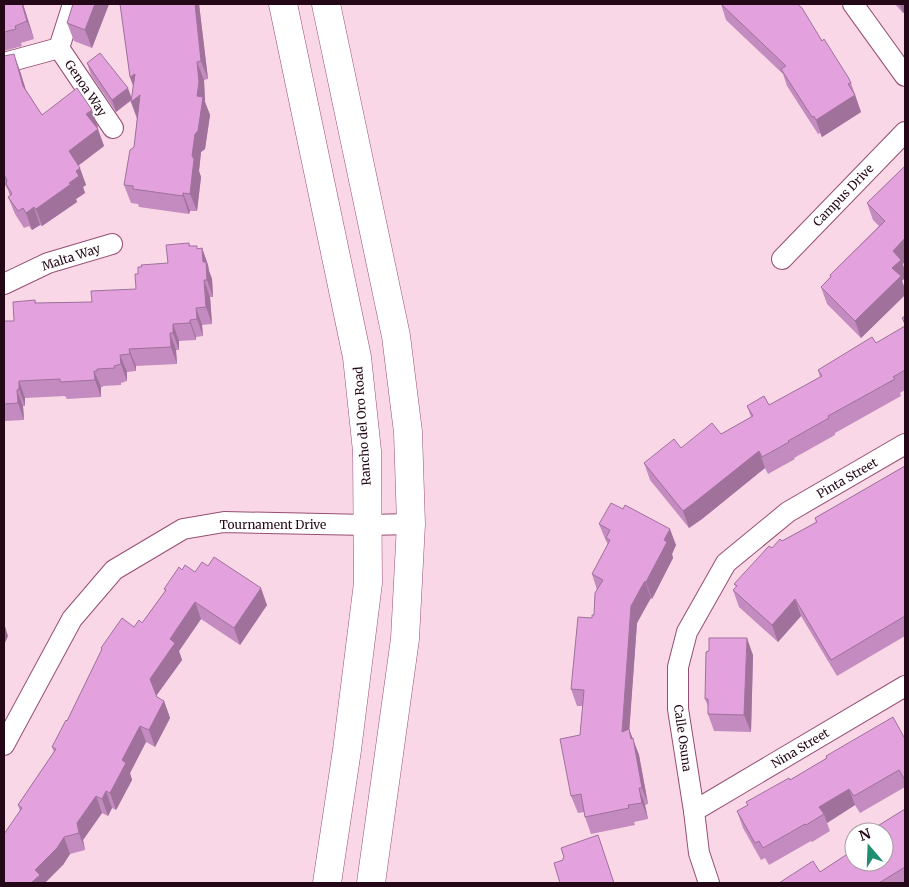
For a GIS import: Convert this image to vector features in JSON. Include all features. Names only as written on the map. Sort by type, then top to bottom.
[{"type":"main road","name":"Rancho del Oro Road","points":[[283,4],[357,357],[367,451],[368,582],[347,750],[326,883]]},
{"type":"main road","points":[[326,4],[396,336],[408,432],[411,524],[405,640],[371,883]]},
{"type":"street","name":"Genoa Way","points":[[59,48],[73,4]]},
{"type":"street","points":[[853,4],[905,76]]},
{"type":"street","name":"Genoa Way","points":[[4,63],[59,48]]},
{"type":"street","name":"Genoa Way","points":[[59,48],[113,128]]},
{"type":"street","name":"Campus Drive","points":[[782,259],[905,132]]},
{"type":"street","name":"Malta Way","points":[[4,284],[48,263],[112,244]]},
{"type":"street","name":"Pinta Street","points":[[788,512],[905,444]]},
{"type":"street","name":"Calle Osuna","points":[[709,883],[698,852],[694,811],[678,709],[678,667],[687,632],[726,563],[788,512]]},
{"type":"street","name":"Tournament Drive","points":[[4,745],[72,619],[114,570],[183,530],[224,522],[411,524]]},
{"type":"street","name":"Nina Street","points":[[694,811],[905,686]]},
{"type":"building","points":[[4,4],[22,4],[27,21],[15,26],[16,29],[4,32]]},
{"type":"building","points":[[73,4],[95,4],[85,30],[67,23]]},
{"type":"building","points":[[120,4],[195,4],[201,61],[197,62],[199,82],[197,96],[203,97],[192,156],[194,159],[190,194],[183,193],[183,196],[133,189],[133,186],[124,185],[130,150],[134,147],[140,95],[131,102],[135,74],[130,77]]},
{"type":"building","points":[[721,4],[797,4],[802,8],[822,41],[824,39],[848,77],[851,83],[848,84],[855,95],[816,120],[814,116],[812,117],[781,69],[786,66]]},
{"type":"building","points":[[100,53],[128,88],[112,100],[87,63]]},
{"type":"building","points":[[14,54],[23,86],[42,115],[77,88],[92,110],[86,114],[98,129],[69,151],[80,168],[76,171],[79,176],[36,209],[34,207],[26,213],[23,208],[18,211],[8,197],[12,194],[6,184],[7,180],[4,175],[4,56]]},
{"type":"building","points":[[905,166],[905,238],[893,251],[901,260],[892,268],[901,276],[855,321],[821,287],[831,277],[830,275],[885,221],[867,203]]},
{"type":"building","points":[[189,243],[189,246],[197,246],[197,249],[202,248],[203,262],[206,262],[207,280],[204,280],[206,307],[196,308],[197,319],[190,320],[190,323],[173,324],[173,333],[170,333],[171,347],[129,349],[130,354],[120,355],[121,364],[114,366],[115,368],[97,369],[97,371],[94,371],[95,380],[60,382],[60,379],[19,381],[19,389],[17,390],[18,403],[4,404],[4,321],[14,321],[13,302],[35,300],[35,303],[92,302],[91,291],[136,289],[135,274],[138,274],[138,267],[142,267],[141,265],[168,263],[166,245]]},
{"type":"building","points":[[905,326],[905,370],[893,377],[895,379],[828,416],[829,418],[762,457],[759,451],[683,511],[644,463],[674,439],[681,448],[712,423],[721,434],[753,416],[747,406],[764,396],[769,405],[822,376],[818,370],[872,337],[876,343]]},
{"type":"building","points":[[905,466],[905,616],[831,660],[795,599],[772,625],[733,590],[737,586],[734,584],[769,546],[772,548],[780,539],[782,541],[817,522],[815,518]]},
{"type":"building","points":[[611,503],[623,509],[625,505],[670,529],[664,540],[667,542],[631,606],[622,732],[629,729],[631,739],[633,738],[642,788],[639,788],[642,803],[628,805],[629,808],[585,817],[581,794],[571,796],[560,739],[580,735],[584,690],[571,689],[578,617],[592,618],[592,615],[594,615],[595,593],[603,580],[592,574],[610,540],[606,538],[610,530],[599,524]]},
{"type":"building","points":[[214,557],[261,588],[234,628],[195,602],[170,639],[175,643],[150,679],[157,697],[164,701],[149,730],[140,726],[122,760],[126,763],[110,793],[106,791],[102,799],[96,796],[77,823],[79,833],[64,837],[57,848],[35,870],[40,875],[31,883],[4,883],[4,834],[22,808],[18,805],[56,749],[52,747],[67,721],[101,648],[122,618],[134,627],[139,620],[142,623],[166,590],[164,589],[179,567],[182,570],[185,565],[195,572],[202,562],[208,566]]},
{"type":"building","points":[[709,638],[747,638],[744,715],[708,714],[708,699],[705,699],[706,652],[709,651]]},
{"type":"building","points":[[893,717],[905,739],[905,780],[899,770],[854,796],[849,789],[819,807],[824,814],[806,825],[763,848],[759,841],[755,843],[737,811],[748,805],[746,802],[789,778],[790,780],[827,758],[826,756]]},
{"type":"building","points":[[905,809],[905,867],[879,883],[779,883],[813,861],[820,872],[844,856],[844,872],[894,872],[894,822],[884,822]]},
{"type":"building","points":[[598,835],[614,883],[560,883],[554,863],[563,860],[561,848]]}]
